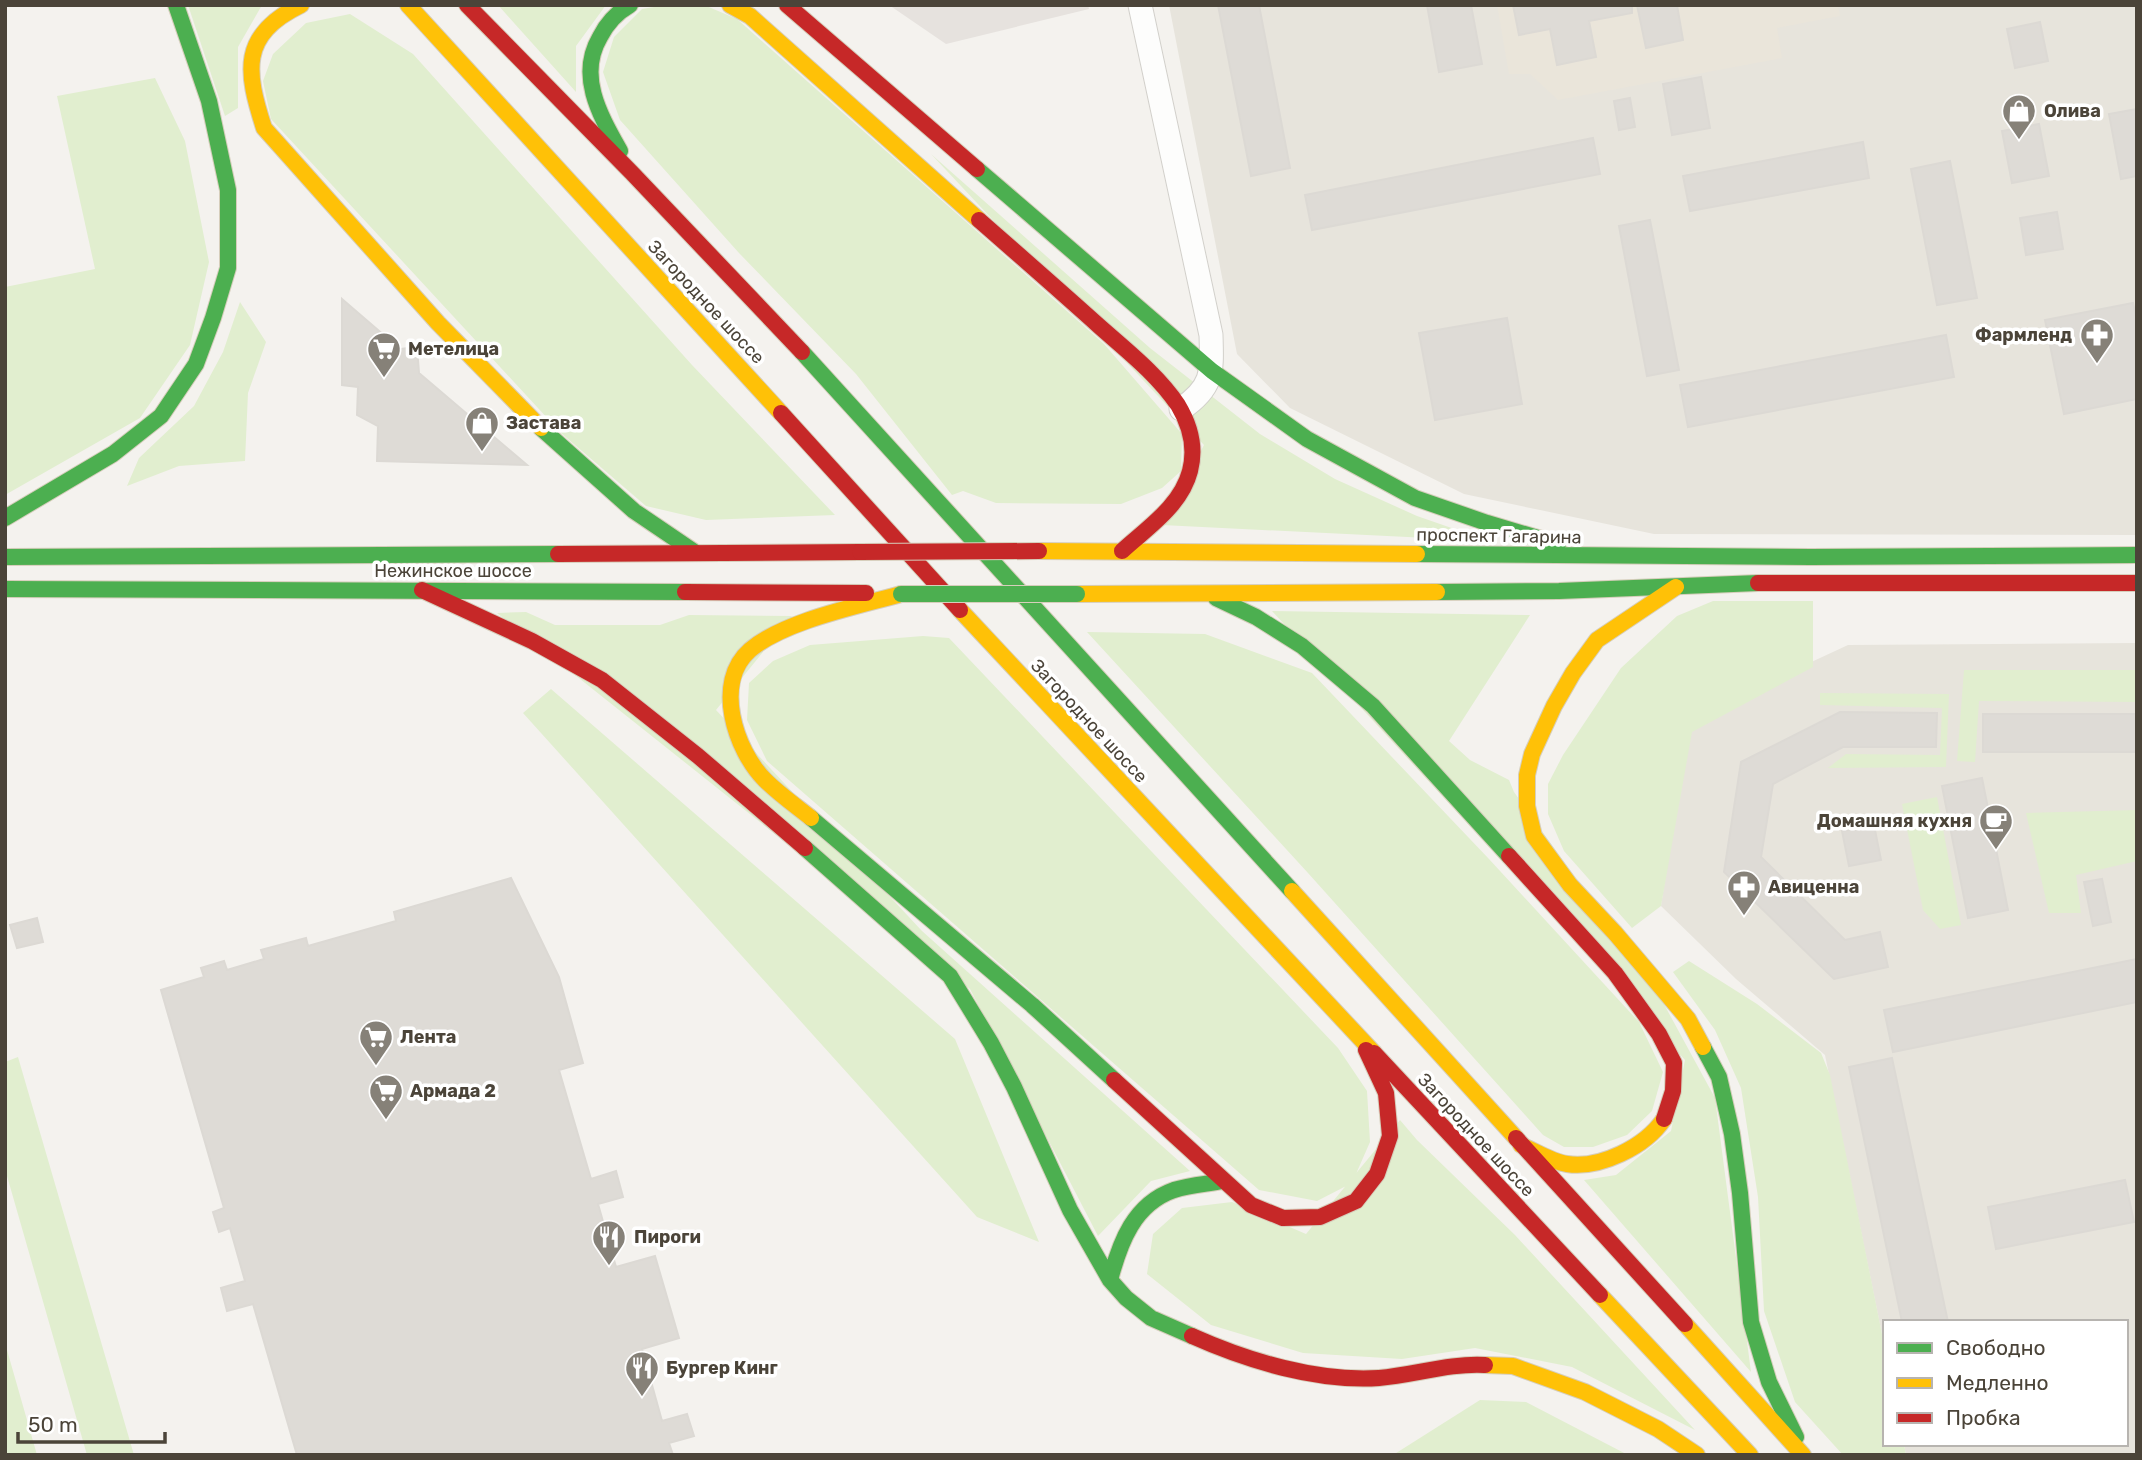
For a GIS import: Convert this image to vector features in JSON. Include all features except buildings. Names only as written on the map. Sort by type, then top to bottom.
[{"type":"main road","points":[[5,518],[113,454],[161,416],[196,364],[214,318],[228,268],[228,190],[209,101],[176,5]]},
{"type":"main road","points":[[300,5],[288,10],[263,30],[250,60],[251,87],[264,128],[506,393],[628,506],[696,553]]},
{"type":"main road","name":"Загородное шоссе","points":[[467,5],[632,173],[885,442],[1518,1143],[1804,1455]]},
{"type":"main road","points":[[630,5],[616,13],[593,44],[589,79],[599,112],[632,173]]},
{"type":"main road","points":[[730,5],[750,16],[1097,324],[1156,377],[1181,408],[1190,429],[1194,451],[1189,475],[1176,500],[1122,551]]},
{"type":"main road","points":[[787,5],[1212,371],[1307,439],[1415,498],[1598,556]]},
{"type":"main road","name":"Загородное шоссе","points":[[401,8],[435,34],[1022,677],[1750,1455]]},
{"type":"main road","name":"проспект Гагарина","points":[[860,552],[1122,551],[1887,557],[2137,555]]},
{"type":"main road","name":"Нежинское шоссе","points":[[5,557],[860,552]]},
{"type":"main road","points":[[1361,1041],[1386,1093],[1390,1136],[1377,1174],[1356,1201],[1321,1217],[1283,1218],[1251,1205],[1032,1006],[764,779],[750,759],[733,725],[732,678],[740,659],[761,642],[797,625],[901,594],[1559,591],[1812,582],[2137,583]]},
{"type":"main road","points":[[1679,585],[1597,640],[1573,673],[1532,754],[1527,806],[1534,836],[1570,885],[1688,1019],[1719,1077],[1732,1134],[1740,1193],[1751,1322],[1769,1382],[1804,1455]]},
{"type":"main road","name":"Нежинское шоссе","points":[[5,589],[901,594]]},
{"type":"main road","points":[[422,590],[532,641],[602,680],[719,774],[950,976],[1014,1087],[1070,1210],[1111,1280],[1126,1298],[1151,1318],[1205,1342],[1276,1367],[1320,1375],[1378,1378],[1466,1364],[1513,1366],[1585,1392],[1658,1429],[1697,1455]]},
{"type":"main road","points":[[1207,594],[1256,617],[1302,646],[1373,706],[1615,973],[1659,1034],[1674,1063],[1673,1091],[1663,1122],[1632,1148],[1600,1163],[1566,1164],[1518,1143]]},
{"type":"main road","points":[[1111,1280],[1119,1244],[1139,1212],[1170,1191],[1223,1181]]},
{"type":"street","points":[[1140,5],[1211,335],[1212,371],[1199,397],[1181,408]]},
{"type":"shaded area","points":[[889,5],[1088,5],[1089,9],[946,44]]},
{"type":"shaded area","points":[[1169,5],[2137,5],[2137,535],[1654,534],[1464,494],[1290,408],[1237,354]]},
{"type":"shaded area","points":[[1497,5],[1838,5],[1840,16],[1777,28],[1782,58],[1558,100],[1530,74],[1509,74]]},
{"type":"shaded area","points":[[2137,643],[2137,1455],[1906,1455],[1904,1446],[2128,1446],[2128,1320],[1883,1320],[1883,1339],[1825,1055],[1736,979],[1661,906],[1689,719],[1848,645]]},
{"type":"green space","points":[[188,5],[262,5],[238,47],[238,108],[225,116]]},
{"type":"green space","points":[[498,5],[606,5],[576,46],[576,92]]},
{"type":"green space","points":[[666,5],[704,5],[737,19],[1104,344],[1182,434],[1181,471],[1162,488],[1121,504],[996,503],[963,491],[952,495],[856,374],[739,253],[620,120],[603,72],[614,37],[642,9]]},
{"type":"green space","points":[[350,14],[413,54],[692,365],[835,515],[706,520],[646,506],[561,433],[271,119],[263,81],[273,54],[306,23]]},
{"type":"green space","points":[[155,78],[185,141],[209,262],[190,345],[140,418],[5,495],[5,287],[95,269],[57,96]]},
{"type":"green space","points":[[931,154],[1150,348],[1260,434],[1335,479],[1417,516],[1489,541],[1162,525],[1204,445]]},
{"type":"green space","points":[[240,302],[266,342],[248,393],[245,461],[179,466],[127,486],[139,458],[194,406],[223,352]]},
{"type":"green space","points":[[1713,601],[1813,601],[1813,667],[1692,732],[1661,906],[1632,928],[1564,851],[1548,814],[1548,784],[1563,755],[1621,668],[1677,616]]},
{"type":"green space","points":[[1272,611],[1530,615],[1449,741],[1470,760],[1509,780],[1514,792],[1659,995],[1715,1098],[1751,1372],[1584,1180],[1616,1175],[1671,1131],[1685,1060]]},
{"type":"green space","points":[[526,612],[555,625],[660,625],[689,615],[792,616],[716,710],[922,931],[1190,1171],[1151,1181],[1098,1236],[970,989],[497,613]]},
{"type":"green space","points":[[1087,632],[1205,634],[1312,673],[1639,1022],[1663,1072],[1652,1111],[1627,1135],[1593,1147],[1564,1147],[1543,1135]]},
{"type":"green space","points":[[923,636],[949,638],[1338,1048],[1367,1091],[1370,1142],[1352,1183],[1317,1201],[1259,1190],[767,761],[747,720],[749,683],[773,661],[810,645]]},
{"type":"green space","points":[[1964,670],[2137,670],[2137,702],[1979,701],[1975,762],[1957,761]]},
{"type":"green space","points":[[551,689],[955,1039],[1039,1242],[977,1217],[523,713]]},
{"type":"green space","points":[[1820,693],[1949,694],[1946,767],[1828,768],[1846,754],[1940,755],[1942,708],[1820,705]]},
{"type":"green space","points":[[1937,797],[1961,925],[1940,929],[1923,910],[1902,804]]},
{"type":"green space","points":[[2137,810],[2137,861],[2076,875],[2081,913],[2049,913],[2026,813]]},
{"type":"green space","points":[[1689,961],[1757,1004],[1821,1053],[1830,1075],[1883,1339],[1883,1446],[1904,1446],[1906,1455],[1843,1455],[1795,1402],[1764,1311],[1758,1197],[1741,1088],[1715,1030],[1673,972]]},
{"type":"green space","points":[[18,1057],[134,1455],[87,1455],[5,1169],[5,1062]]},
{"type":"green space","points":[[1400,1120],[1417,1140],[1515,1235],[1695,1430],[1572,1367],[1475,1348],[1402,1359],[1303,1353],[1211,1325],[1147,1274],[1153,1234],[1182,1208],[1232,1202],[1306,1234]]},
{"type":"green space","points":[[5,1343],[37,1455],[5,1455]]},
{"type":"green space","points":[[1480,1400],[1526,1402],[1628,1455],[1393,1455]]},
{"type":"traffic: fast","points":[[5,518],[113,454],[161,416],[196,364],[213,318],[228,268],[228,190],[209,101],[176,5]]},
{"type":"traffic: fast","points":[[620,151],[594,95],[591,66],[593,52],[606,27],[630,5]]},
{"type":"traffic: fast","points":[[977,169],[1212,371],[1307,439],[1415,498],[1558,544]]},
{"type":"traffic: fast","points":[[802,352],[1292,891]]},
{"type":"traffic: fast","points":[[541,428],[634,511],[696,553]]},
{"type":"traffic: fast","points":[[5,557],[558,554]]},
{"type":"traffic: fast","points":[[1417,554],[1811,557],[2137,555]]},
{"type":"traffic: fast","points":[[1437,592],[1559,591],[1758,583]]},
{"type":"traffic: fast","points":[[5,589],[685,592]]},
{"type":"traffic: fast","points":[[901,594],[1077,594]]},
{"type":"traffic: fast","points":[[1216,598],[1256,617],[1302,646],[1373,706],[1509,856]]},
{"type":"traffic: fast","points":[[811,818],[1032,1005],[1114,1080]]},
{"type":"traffic: fast","points":[[805,848],[950,976],[991,1043],[1070,1210],[1110,1280],[1126,1298],[1151,1318],[1192,1336]]},
{"type":"traffic: fast","points":[[1703,1047],[1719,1077],[1732,1134],[1751,1322],[1769,1382],[1796,1437]]},
{"type":"traffic: fast","points":[[1110,1280],[1124,1239],[1139,1215],[1149,1205],[1174,1190],[1223,1181]]},
{"type":"traffic: slow","points":[[301,5],[281,17],[257,42],[251,72],[264,128],[438,323],[541,428]]},
{"type":"traffic: slow","points":[[408,5],[781,413]]},
{"type":"traffic: slow","points":[[730,5],[750,16],[979,220]]},
{"type":"traffic: slow","points":[[1039,551],[1417,554]]},
{"type":"traffic: slow","points":[[1676,587],[1597,640],[1573,673],[1532,754],[1527,775],[1527,806],[1534,836],[1570,885],[1688,1019],[1703,1047]]},
{"type":"traffic: slow","points":[[1077,594],[1437,592]]},
{"type":"traffic: slow","points":[[811,818],[765,780],[745,752],[732,716],[733,680],[739,664],[750,650],[782,631],[822,616],[901,594]]},
{"type":"traffic: slow","points":[[960,610],[1374,1053]]},
{"type":"traffic: slow","points":[[1292,891],[1516,1138]]},
{"type":"traffic: slow","points":[[1521,1145],[1561,1163],[1593,1163],[1634,1147],[1664,1119]]},
{"type":"traffic: slow","points":[[1600,1295],[1750,1455]]},
{"type":"traffic: slow","points":[[1685,1324],[1803,1455]]},
{"type":"traffic: slow","points":[[1485,1365],[1513,1366],[1585,1392],[1658,1429],[1697,1455]]},
{"type":"traffic: jam","points":[[467,5],[802,352]]},
{"type":"traffic: jam","points":[[787,5],[977,169]]},
{"type":"traffic: jam","points":[[979,220],[1151,373],[1170,394],[1186,421],[1192,454],[1186,484],[1162,516],[1122,551]]},
{"type":"traffic: jam","points":[[781,413],[960,610]]},
{"type":"traffic: jam","points":[[860,552],[1039,551]]},
{"type":"traffic: jam","points":[[558,554],[860,552]]},
{"type":"traffic: jam","points":[[1758,583],[2137,583]]},
{"type":"traffic: jam","points":[[422,590],[532,641],[602,680],[698,756],[805,848]]},
{"type":"traffic: jam","points":[[685,592],[866,593]]},
{"type":"traffic: jam","points":[[1509,856],[1615,973],[1659,1034],[1674,1063],[1673,1091],[1664,1119]]},
{"type":"traffic: jam","points":[[1114,1080],[1251,1205],[1283,1218],[1320,1217],[1356,1201],[1377,1174],[1390,1136],[1386,1093],[1366,1050]]},
{"type":"traffic: jam","points":[[1374,1053],[1600,1295]]},
{"type":"traffic: jam","points":[[1516,1138],[1685,1324]]},
{"type":"traffic: jam","points":[[1192,1336],[1259,1361],[1332,1377],[1379,1378],[1458,1366],[1485,1365]]},
{"type":"place","name":"Олива","points":[[2019,141]]},
{"type":"place","name":"Фармленд","points":[[2097,365]]},
{"type":"place","name":"Метелица","points":[[384,379]]},
{"type":"place","name":"Застава","points":[[482,453]]},
{"type":"place","name":"Домашняя кухня","points":[[1996,851]]},
{"type":"place","name":"Авиценна","points":[[1744,917]]},
{"type":"place","name":"Лента","points":[[376,1067]]},
{"type":"place","name":"Армада 2","points":[[386,1121]]},
{"type":"place","name":"Пироги","points":[[609,1267]]},
{"type":"place","name":"Бургер Кинг","points":[[642,1398]]}]
